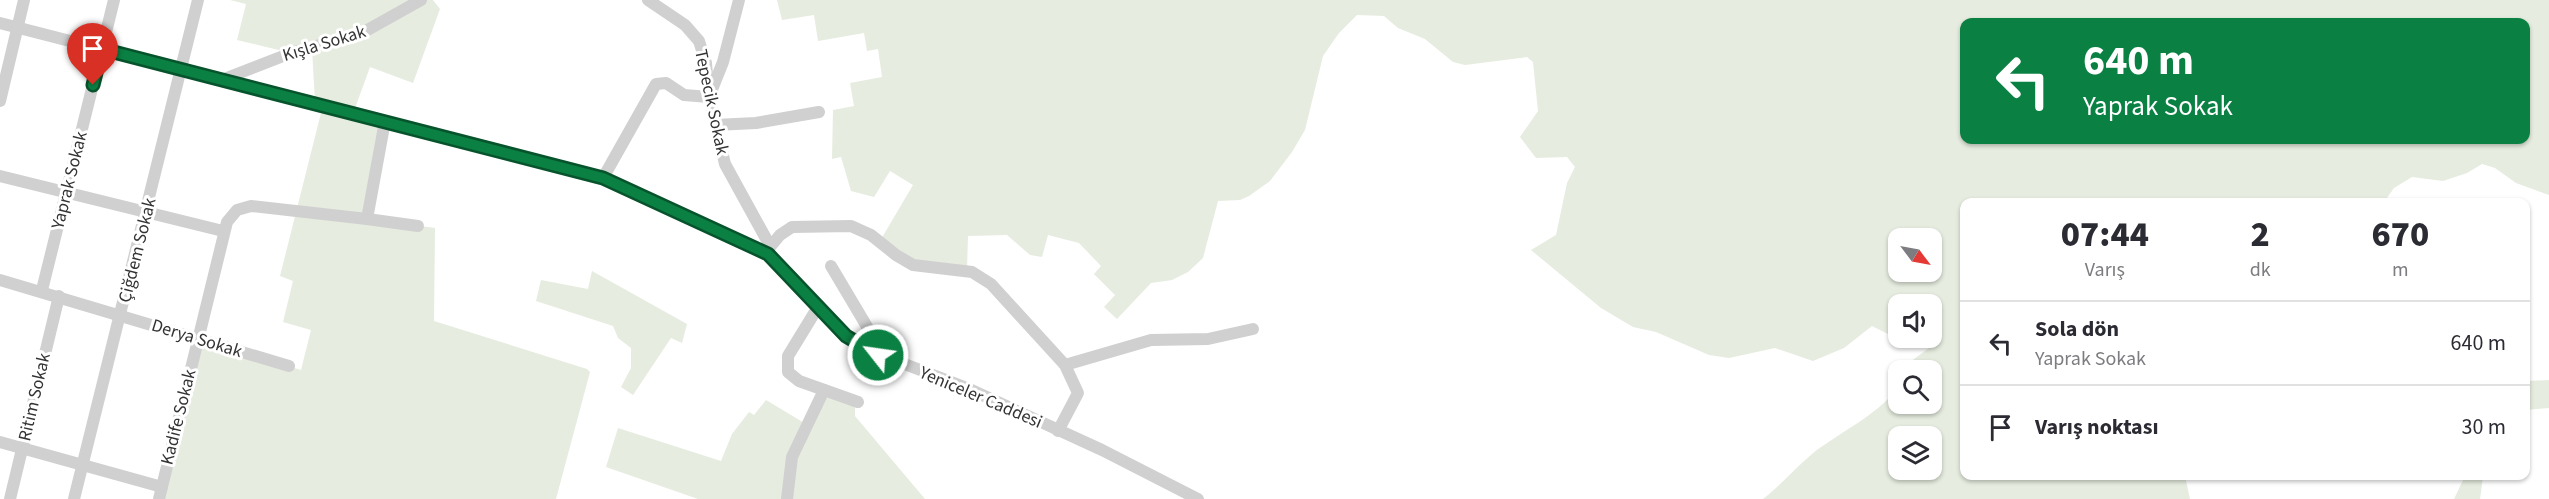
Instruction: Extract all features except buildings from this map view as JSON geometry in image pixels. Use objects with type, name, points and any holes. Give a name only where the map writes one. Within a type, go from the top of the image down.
[{"type":"street","points":[[0,101],[24,0]]},
{"type":"street","name":"Yaprak Sokak","points":[[42,291],[114,0]]},
{"type":"street","name":"Çiğdem Sokak","points":[[74,499],[198,0]]},
{"type":"street","name":"Kışla Sokak","points":[[224,79],[291,53],[362,33],[421,0]]},
{"type":"street","name":"Tepecik Sokak","points":[[648,0],[685,25],[699,41],[706,63],[709,97],[715,126],[729,173],[769,251]]},
{"type":"street","points":[[603,178],[656,84],[666,83],[684,95],[709,97],[729,42],[739,0]]},
{"type":"street","name":"Yeniceler Caddesi","points":[[0,22],[603,178],[769,251],[846,336],[878,355],[967,388],[1198,499]]},
{"type":"street","points":[[715,126],[756,123],[819,112]]},
{"type":"street","points":[[367,219],[386,121]]},
{"type":"street","points":[[0,176],[223,231],[237,210],[251,206],[418,226]]},
{"type":"street","points":[[769,251],[780,235],[792,227],[851,226],[871,235],[913,265],[972,272],[991,284],[1065,365],[1078,393],[1058,431]]},
{"type":"street","name":"Kadife Sokak","points":[[160,493],[223,231]]},
{"type":"street","points":[[831,266],[872,334],[878,355]]},
{"type":"street","name":"Derya Sokak","points":[[0,280],[289,366]]},
{"type":"street","name":"Ritim Sokak","points":[[10,499],[59,296]]},
{"type":"street","points":[[818,307],[788,356],[787,368],[799,381],[858,402]]},
{"type":"street","points":[[1065,365],[1151,339],[1208,339],[1253,329]]},
{"type":"street","points":[[787,499],[792,457],[824,390]]},
{"type":"street","points":[[0,442],[83,465],[160,493]]},
{"type":"shaded area","points":[[230,0],[433,0],[440,9],[413,83],[370,67],[354,111],[385,121],[368,219],[435,228],[434,321],[587,369],[590,372],[556,499],[159,499],[198,338],[301,370],[311,330],[283,322],[293,281],[280,276],[323,105],[315,102],[312,48],[291,53],[237,40],[246,4]]},
{"type":"shaded area","points":[[777,0],[2549,0],[2549,195],[2516,183],[2495,168],[2482,164],[2467,173],[2443,181],[2412,177],[2394,188],[2387,198],[1960,198],[1960,480],[2186,480],[2190,499],[1763,499],[1812,454],[1860,422],[1888,399],[1888,414],[1942,414],[1942,360],[1913,360],[1929,348],[1942,348],[1942,294],[1888,294],[1888,334],[1872,326],[1844,348],[1813,361],[1775,348],[1729,358],[1709,355],[1656,332],[1633,327],[1601,308],[1531,250],[1556,235],[1567,183],[1575,167],[1567,157],[1536,158],[1520,137],[1538,111],[1533,62],[1527,57],[1465,65],[1453,62],[1425,39],[1398,28],[1384,16],[1357,15],[1339,33],[1323,56],[1305,130],[1270,181],[1240,200],[1218,201],[1203,258],[1188,272],[1172,280],[1151,283],[1117,319],[1104,307],[1115,295],[1094,274],[1101,266],[1079,243],[1048,235],[1042,257],[1030,255],[1007,235],[968,236],[967,270],[928,268],[880,241],[913,185],[890,171],[874,197],[851,191],[841,157],[832,159],[833,110],[854,106],[850,83],[882,77],[878,49],[867,51],[864,33],[818,41],[814,15],[782,20]]},
{"type":"shaded area","points":[[592,271],[687,324],[682,343],[671,338],[633,395],[621,387],[631,368],[631,348],[618,338],[613,326],[536,301],[541,280],[588,289]]},
{"type":"shaded area","points":[[2549,380],[2549,408],[2530,410],[2530,381]]},
{"type":"shaded area","points":[[824,390],[855,401],[855,416],[925,499],[698,499],[606,467],[618,428],[721,461],[732,434],[749,412],[754,415],[766,400],[806,424]]},
{"type":"shaded area","points":[[2463,480],[2482,480],[2480,499],[2454,499]]},
{"type":"route","points":[[93,85],[102,49],[354,112],[471,145],[603,178],[768,254],[806,291],[836,327],[856,343],[878,355]]}]
